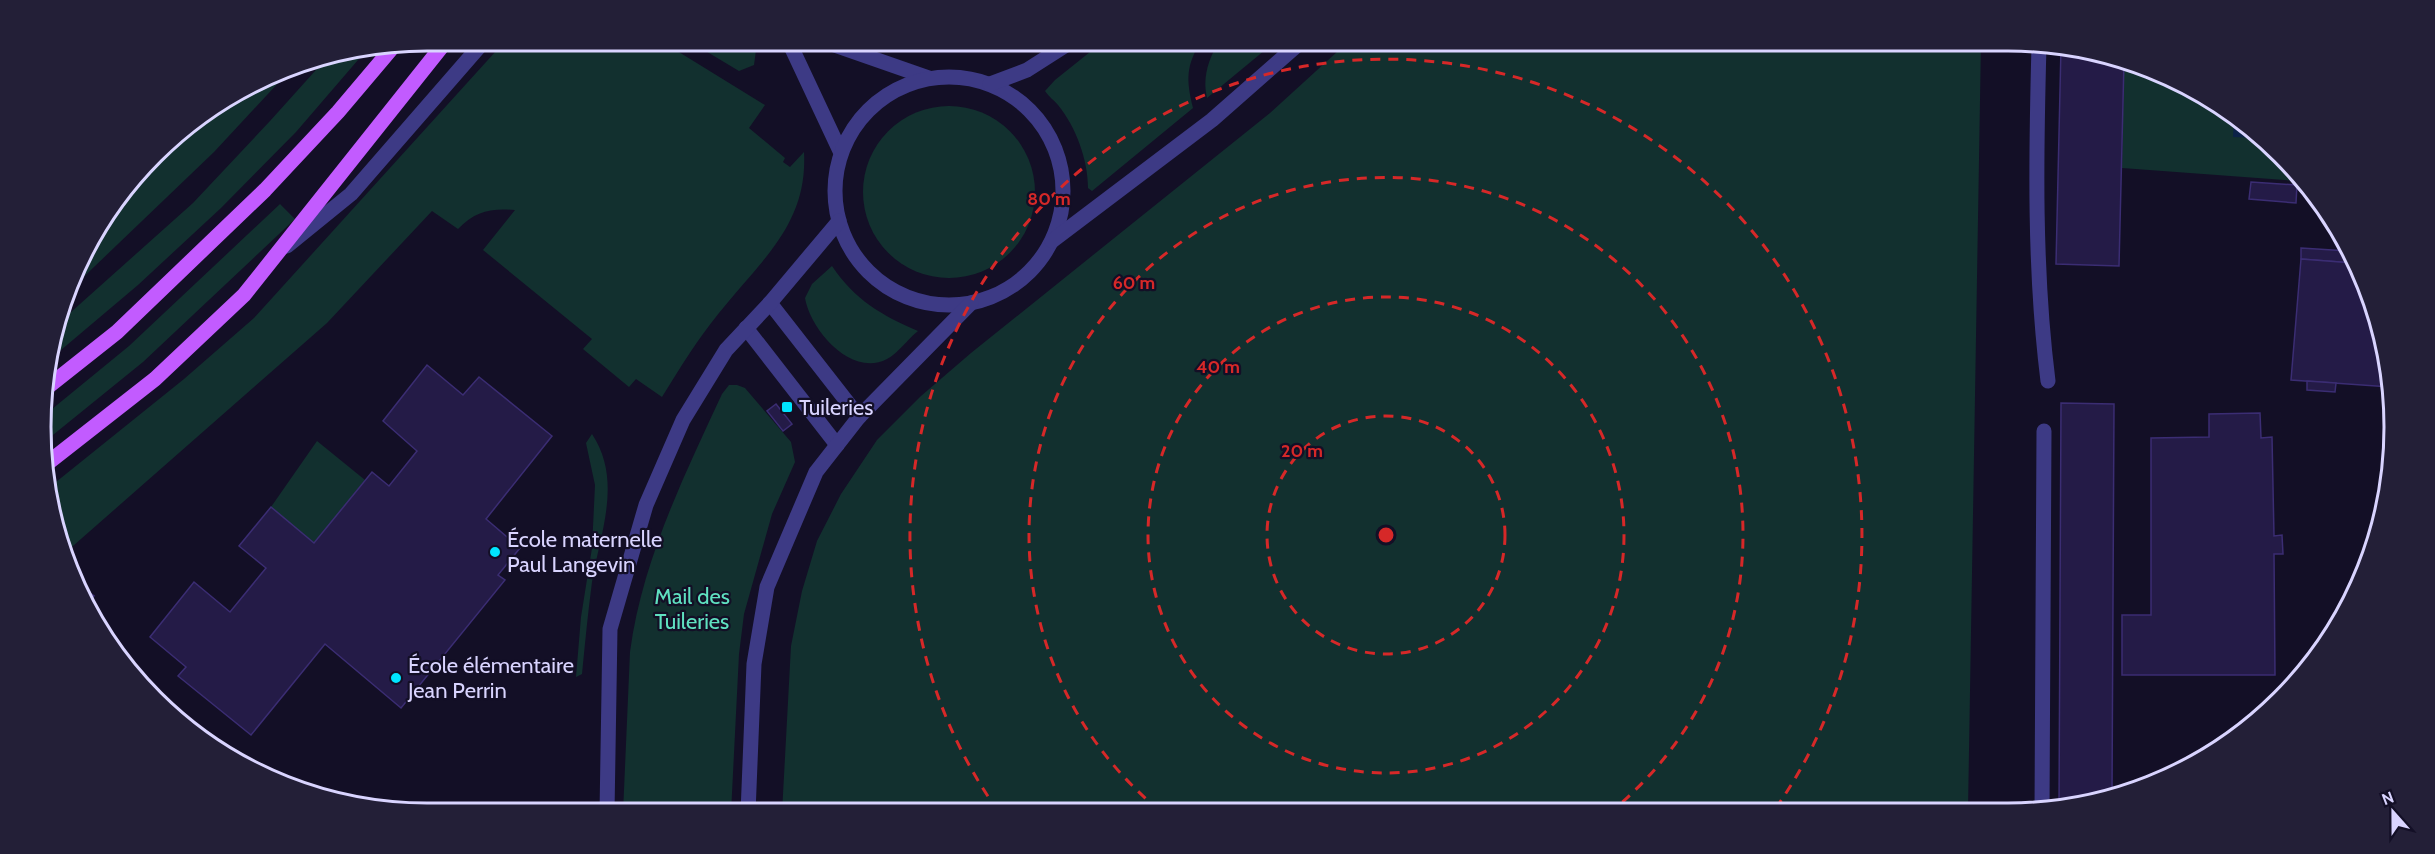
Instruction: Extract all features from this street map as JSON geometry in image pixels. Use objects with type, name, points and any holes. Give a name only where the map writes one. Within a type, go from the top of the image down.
[{"type":"main road","points":[[53,459],[155,378],[244,295],[438,51]]},
{"type":"main road","points":[[54,382],[117,332],[265,190],[338,112],[388,53]]},
{"type":"street","points":[[282,250],[351,194],[475,51]]},
{"type":"street","points":[[793,51],[841,153]]},
{"type":"street","points":[[852,51],[930,78]]},
{"type":"street","points":[[990,84],[1027,70],[1057,51]]},
{"type":"street","points":[[1052,241],[1212,120],[1290,51]]},
{"type":"street","points":[[2039,52],[2036,147],[2040,305],[2048,381]]},
{"type":"street","points":[[960,76],[990,84],[1023,102],[1048,131],[1062,166],[1064,205],[1052,241],[1033,270],[1005,291],[971,303],[943,305],[915,300],[888,288],[867,270],[849,247],[839,221],[835,187],[841,153],[855,126],[875,103],[901,87],[930,78],[960,76]]},
{"type":"street","points":[[607,803],[610,629],[646,505],[678,430],[726,350],[770,303],[839,221]]},
{"type":"street","points":[[770,303],[859,417]]},
{"type":"street","points":[[748,803],[754,664],[767,587],[816,472],[859,417],[971,303]]},
{"type":"street","points":[[746,328],[837,445]]},
{"type":"street","points":[[2042,801],[2044,431]]},
{"type":"green space","points":[[496,51],[677,51],[765,105],[749,128],[785,158],[783,162],[790,167],[804,152],[803,178],[798,201],[790,221],[765,258],[703,333],[662,397],[636,379],[629,387],[583,349],[592,339],[483,250],[515,210],[484,212],[471,218],[458,229],[432,211],[327,323],[71,548],[55,483],[184,379],[254,318]]},
{"type":"green space","points":[[706,51],[756,51],[754,65],[739,71]]},
{"type":"green space","points":[[1091,51],[1196,51],[1192,58],[1188,81],[1193,108],[1092,191],[1088,188],[1083,155],[1070,123],[1045,91]]},
{"type":"green space","points":[[1214,51],[1264,51],[1207,98],[1205,82]]},
{"type":"green space","points":[[1338,51],[1981,51],[1968,803],[783,803],[791,646],[802,591],[817,541],[841,494],[877,440],[921,396],[971,353],[1270,113]]},
{"type":"green space","points":[[361,57],[296,132],[221,208],[138,285],[58,352],[69,314],[193,203],[318,67]]},
{"type":"green space","points":[[2124,69],[2174,90],[2217,114],[2256,144],[2292,181],[2122,168]]},
{"type":"green space","points":[[279,82],[214,152],[82,278],[114,218],[161,161],[218,114]]},
{"type":"green space","points":[[949,106],[966,107],[982,112],[997,120],[1010,131],[1021,144],[1029,159],[1034,175],[1034,209],[1029,225],[1021,240],[1010,253],[997,264],[982,272],[966,277],[949,278],[932,277],[916,272],[901,264],[888,253],[877,240],[869,225],[864,209],[863,192],[864,175],[869,159],[877,144],[888,131],[901,120],[916,112],[932,107]]},
{"type":"green space","points":[[280,204],[295,219],[143,362],[51,436],[52,409],[129,346]]},
{"type":"green space","points":[[832,266],[850,288],[870,305],[892,319],[918,331],[891,357],[873,363],[860,362],[834,347],[815,323],[805,298],[812,284]]},
{"type":"green space","name":"Mail des Tuileries","points":[[729,385],[745,388],[791,442],[795,462],[772,514],[744,614],[739,654],[732,803],[623,803],[630,652],[636,618],[654,552],[666,520],[722,394]]},
{"type":"green space","points":[[592,434],[601,452],[606,470],[607,507],[592,582],[582,674],[576,677],[581,617],[592,548],[595,485],[586,443]]},
{"type":"green space","points":[[317,441],[365,480],[314,543],[271,507]]},
{"type":"water","points":[[2234,126],[2248,138],[2233,137]]},
{"type":"building","points":[[2061,55],[2124,69],[2119,266],[2056,264]]},
{"type":"building","points":[[2251,182],[2297,186],[2296,203],[2249,199]]},
{"type":"building","points":[[2301,248],[2340,250],[2346,262],[2301,259]]},
{"type":"building","points":[[2301,259],[2346,262],[2364,306],[2371,330],[2382,386],[2291,380]]},
{"type":"building","points":[[427,365],[463,395],[479,377],[552,436],[486,519],[520,548],[498,575],[505,580],[401,708],[325,644],[251,735],[178,676],[186,667],[150,637],[194,582],[230,612],[266,568],[239,546],[271,507],[314,543],[372,472],[389,486],[417,451],[383,421]]},
{"type":"building","points":[[2307,381],[2336,383],[2335,392],[2307,390]]},
{"type":"building","points":[[2061,403],[2114,404],[2112,788],[2059,800]]},
{"type":"building","points":[[776,404],[792,424],[783,431],[767,411]]},
{"type":"building","points":[[2260,413],[2261,438],[2272,437],[2274,536],[2282,535],[2283,554],[2274,554],[2275,675],[2122,675],[2122,615],[2151,615],[2151,438],[2209,437],[2209,414]]},
{"type":"place","name":"Tuileries","points":[[787,407]]},
{"type":"place","name":"École maternelle Paul Langevin","points":[[495,552]]},
{"type":"place","name":"École élémentaire Jean Perrin","points":[[396,678]]}]
